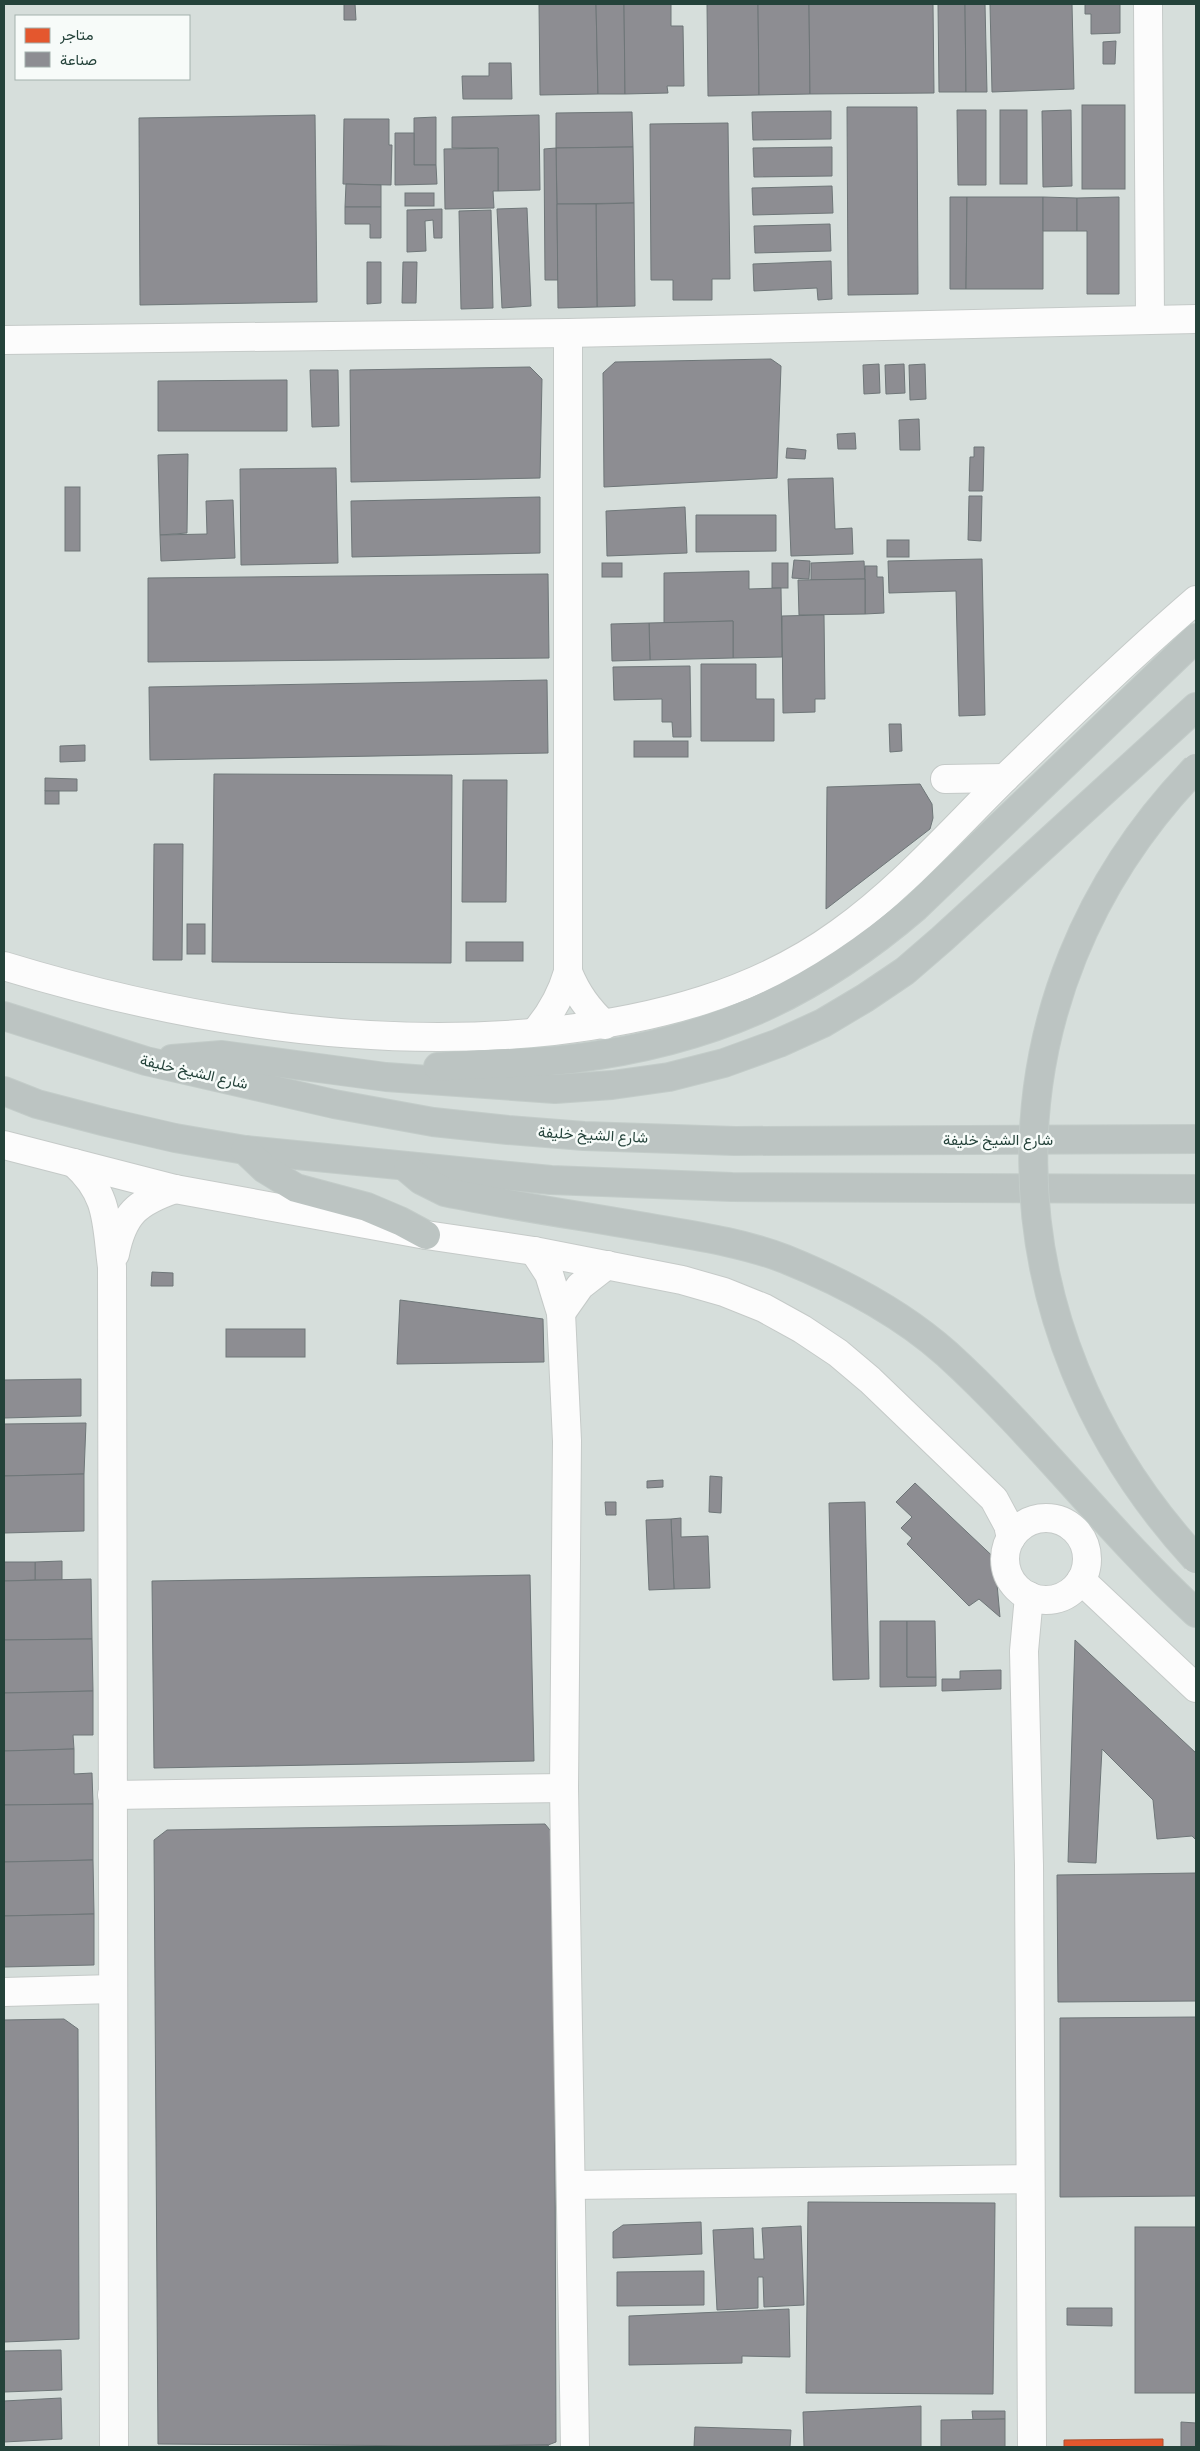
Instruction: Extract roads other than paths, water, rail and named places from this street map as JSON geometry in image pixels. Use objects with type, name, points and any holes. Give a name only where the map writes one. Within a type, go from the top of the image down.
[{"type":"highway","points":[[386,1078],[436,1068],[570,1059],[626,1050],[734,1022],[804,988],[854,957],[916,907],[1196,638]]},
{"type":"highway","points":[[146,1061],[222,1055],[386,1078],[555,1089],[612,1085],[669,1077],[724,1063],[779,1044],[823,1023],[905,971],[1196,707]]},
{"type":"highway","points":[[1196,768],[1145,827],[1120,863],[1079,940],[1063,981],[1041,1066],[1033,1153],[1034,1196],[1040,1248],[1057,1325],[1072,1366],[1090,1406],[1115,1452],[1161,1518],[1196,1559]]},
{"type":"highway","name":"شارع الشيخ خليفة","points":[[4,1016],[146,1061],[393,1116],[499,1129],[584,1136],[735,1140],[1196,1138]]},
{"type":"highway","points":[[4,1091],[38,1104],[106,1122],[175,1138],[245,1150],[551,1180],[637,1185],[1196,1189]]},
{"type":"highway","points":[[245,1150],[265,1169],[296,1188],[367,1207],[400,1221],[426,1235]]},
{"type":"highway","points":[[405,1166],[422,1180],[446,1192],[713,1239],[784,1259],[868,1299],[896,1315],[946,1354],[996,1402],[1131,1548],[1196,1613]]},
{"type":"street","points":[[1148,4],[1150,320]]},
{"type":"street","points":[[4,340],[568,333],[1196,319]]},
{"type":"street","points":[[535,1032],[550,1015],[561,995],[568,972],[568,333]]},
{"type":"street","points":[[4,966],[55,982],[138,1002],[282,1026],[356,1035],[420,1038],[489,1037],[605,1025],[651,1016],[735,990],[805,955],[838,934],[906,878],[1005,778],[1196,600]]},
{"type":"street","points":[[966,819],[958,798],[945,778],[1005,778]]},
{"type":"street","points":[[568,972],[577,992],[589,1010],[605,1025]]},
{"type":"street","points":[[4,1145],[175,1189],[426,1235],[534,1251],[682,1280],[724,1292],[764,1308],[802,1329],[838,1353],[870,1380],[994,1498],[1008,1525],[1011,1538]]},
{"type":"street","points":[[74,1163],[92,1182],[104,1205],[112,1268],[114,2447]]},
{"type":"street","points":[[112,1268],[118,1237],[129,1216],[147,1200],[175,1189]]},
{"type":"street","points":[[534,1251],[549,1274],[561,1313],[568,1441],[564,1788],[575,2447]]},
{"type":"street","points":[[561,1313],[580,1286],[606,1265]]},
{"type":"street","points":[[1050,1518],[1068,1524],[1081,1536],[1085,1544],[1087,1562],[1081,1580],[1067,1594],[1058,1598],[1038,1599],[1029,1596],[1015,1586],[1007,1571],[1005,1554],[1011,1538],[1024,1524],[1032,1520],[1050,1518]]},
{"type":"street","points":[[1081,1580],[1196,1688]]},
{"type":"street","points":[[1029,1596],[1024,1651],[1029,1875],[1032,2447]]},
{"type":"street","points":[[112,1795],[564,1788]]},
{"type":"street","points":[[4,1992],[113,1989]]},
{"type":"street","points":[[570,2185],[1030,2179]]}]
